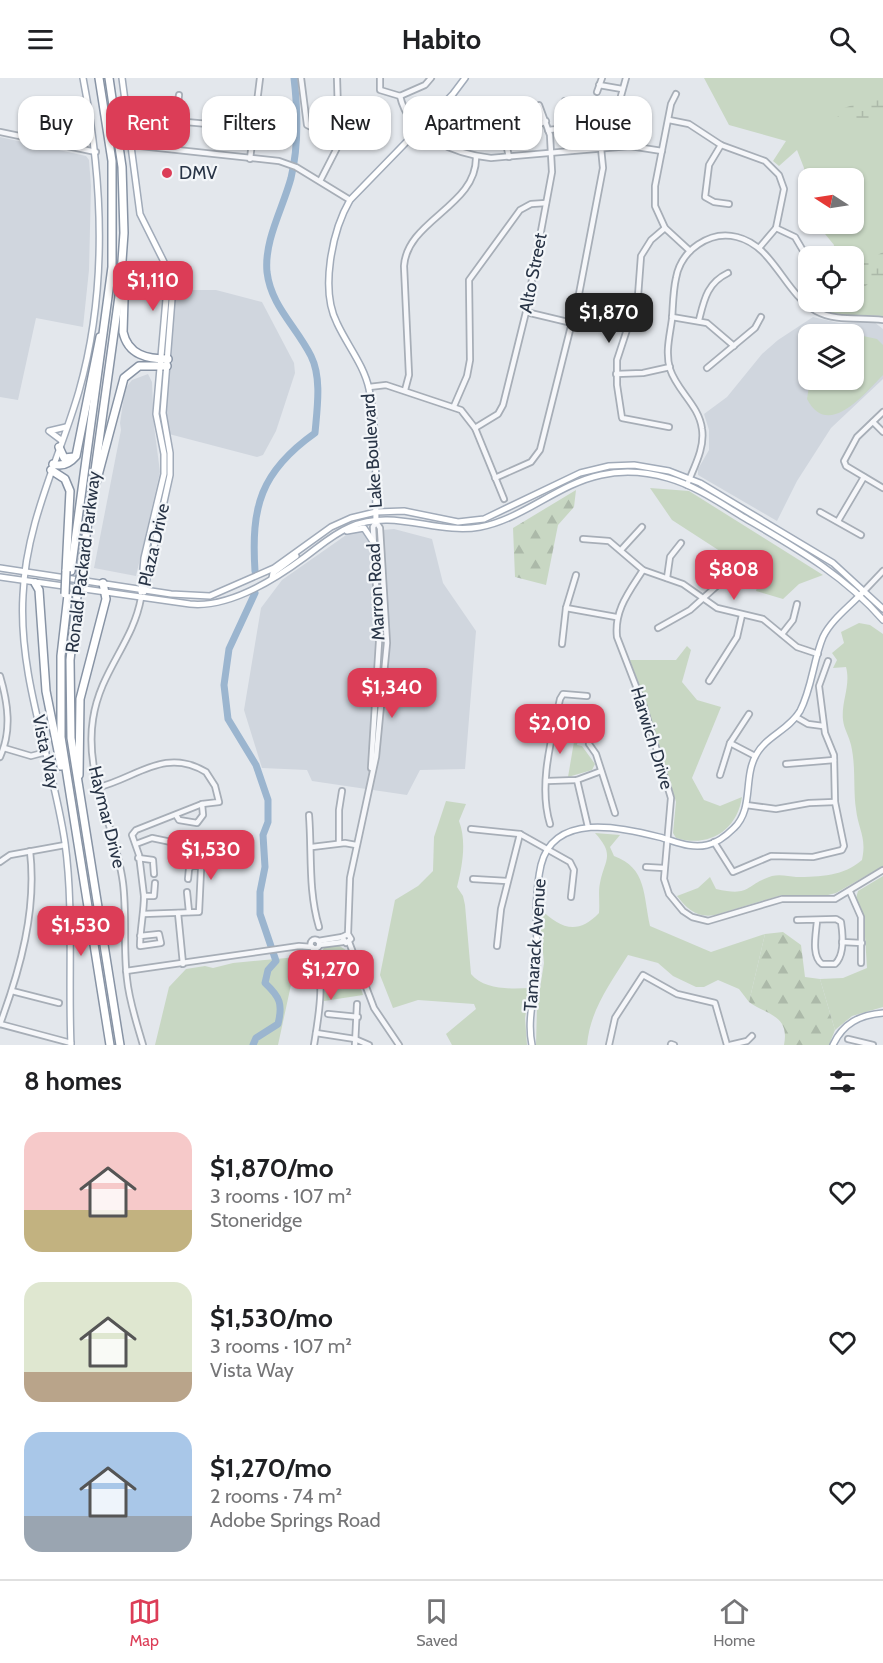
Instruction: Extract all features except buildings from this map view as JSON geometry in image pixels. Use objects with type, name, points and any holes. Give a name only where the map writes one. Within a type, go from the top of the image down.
[{"type":"highway","name":"Ronald Packard Parkway","points":[[99,78],[109,137],[114,210],[112,267],[68,571],[59,697],[61,736],[110,1045]]},
{"type":"highway","name":"Ronald Packard Parkway","points":[[109,78],[120,143],[124,233],[118,301],[77,596],[70,660],[69,709],[78,786],[120,1045]]},
{"type":"highway","points":[[124,233],[125,338],[134,352],[164,362]]},
{"type":"highway","points":[[52,467],[69,463],[76,456],[88,385],[105,324]]},
{"type":"highway","points":[[92,494],[124,378],[139,366],[164,362]]},
{"type":"highway","points":[[60,444],[64,458],[76,456]]},
{"type":"highway","points":[[52,467],[65,479],[70,491],[68,571]]},
{"type":"highway","points":[[35,583],[39,590],[46,691],[71,804]]},
{"type":"highway","points":[[78,786],[80,699],[107,593],[103,583]]},
{"type":"main road","name":"Vista Way","points":[[71,1044],[65,845],[24,645],[24,581],[31,534],[84,366],[97,286],[100,214],[96,152],[83,78]]},
{"type":"main road","name":"Plaza Drive","points":[[122,78],[124,96]]},
{"type":"main road","name":"Lake Boulevard","points":[[451,96],[465,78]]},
{"type":"main road","name":"Lake Boulevard","points":[[376,522],[369,387],[336,322],[329,297],[331,262],[342,218],[350,200],[403,146]]},
{"type":"main road","name":"Plaza Drive","points":[[132,150],[140,214],[164,262],[172,299],[156,414],[168,464],[142,590]]},
{"type":"main road","points":[[60,444],[49,430],[66,427]]},
{"type":"main road","name":"Plaza Drive","points":[[141,598],[150,529],[168,464]]},
{"type":"main road","points":[[450,527],[453,524],[462,525],[464,522],[497,514],[560,482],[597,468],[650,466],[690,478],[825,557],[883,609]]},
{"type":"main road","points":[[0,577],[202,605],[230,598],[272,578],[334,535],[353,526],[405,519],[450,527],[486,526],[563,488],[599,475],[633,472],[649,474],[687,485],[822,564],[863,592],[883,620]]},
{"type":"main road","points":[[0,568],[142,590],[198,597],[210,596],[261,575],[295,554],[331,527],[351,518],[376,512],[404,511],[464,522]]},
{"type":"main road","points":[[334,535],[364,528],[374,543]]},
{"type":"main road","points":[[150,529],[155,535]]},
{"type":"main road","points":[[272,578],[273,573],[295,558],[295,554]]},
{"type":"main road","points":[[548,850],[566,833],[588,827],[643,833],[668,842],[694,846],[714,842],[735,827],[746,805],[755,756],[766,741],[796,717],[803,703],[827,630],[863,592]]},
{"type":"main road","points":[[202,605],[210,596]]},
{"type":"main road","points":[[189,604],[198,597]]},
{"type":"main road","name":"Tamarack Avenue","points":[[532,1045],[530,1011],[537,975],[534,911],[541,864],[548,850]]},
{"type":"main road","points":[[833,1045],[841,1031],[851,1021],[868,1014],[883,1013]]},
{"type":"street","points":[[258,96],[260,78]]},
{"type":"street","points":[[301,78],[307,125],[309,126]]},
{"type":"street","points":[[337,78],[338,96]]},
{"type":"street","points":[[380,78],[380,90],[400,96],[425,85],[431,78]]},
{"type":"street","points":[[597,92],[602,78]]},
{"type":"street","points":[[621,96],[626,78]]},
{"type":"street","points":[[599,85],[622,89]]},
{"type":"street","points":[[676,94],[662,151],[654,198],[665,228],[690,251]]},
{"type":"street","points":[[400,96],[403,104]]},
{"type":"street","name":"Alto Street","points":[[475,428],[498,414],[503,405],[526,312],[552,172],[548,130],[542,112]]},
{"type":"street","points":[[669,120],[700,129],[722,146],[765,161],[779,175],[784,189],[776,228],[759,248]]},
{"type":"street","points":[[542,123],[546,121]]},
{"type":"street","points":[[548,130],[554,129]]},
{"type":"street","points":[[0,132],[96,152]]},
{"type":"street","points":[[722,146],[709,165],[705,197],[714,202],[729,204]]},
{"type":"street","points":[[652,149],[662,151]]},
{"type":"street","points":[[180,150],[279,161],[293,166],[350,200]]},
{"type":"street","points":[[250,159],[251,150]]},
{"type":"street","points":[[320,181],[337,150]]},
{"type":"street","points":[[453,150],[476,157],[509,157],[581,150]]},
{"type":"street","points":[[507,150],[509,157]]},
{"type":"street","points":[[495,478],[531,462],[540,450],[572,323],[603,168],[601,150]]},
{"type":"street","points":[[405,390],[409,375],[404,266],[407,251],[466,188],[475,172],[476,157]]},
{"type":"street","points":[[454,406],[467,376],[470,360],[469,280],[520,210],[531,204],[546,203]]},
{"type":"street","points":[[665,228],[651,240],[641,256],[638,297],[621,345],[616,374],[622,418],[669,427]]},
{"type":"street","points":[[776,228],[795,237],[800,246]]},
{"type":"street","points":[[687,485],[702,447],[702,428],[699,416],[670,367],[668,350],[676,277],[690,251],[709,238],[737,237],[759,248],[799,298],[817,311],[836,318],[883,320]]},
{"type":"street","points":[[699,320],[706,294],[713,283],[728,273]]},
{"type":"street","points":[[526,312],[572,323]]},
{"type":"street","points":[[672,317],[699,320],[713,326],[734,346]]},
{"type":"street","points":[[707,368],[754,328],[762,317]]},
{"type":"street","points":[[616,374],[643,373],[670,367]]},
{"type":"street","points":[[369,387],[386,385],[405,390],[454,406],[468,416],[504,499]]},
{"type":"street","points":[[883,412],[857,437],[844,458],[846,466],[883,488]]},
{"type":"street","points":[[873,422],[883,432]]},
{"type":"street","points":[[838,521],[864,477]]},
{"type":"street","points":[[820,512],[861,535]]},
{"type":"street","name":"Marron Road","points":[[371,770],[379,642],[374,543],[376,522]]},
{"type":"street","name":"Marron Road","points":[[345,940],[351,937],[348,934],[349,885],[380,730],[387,643],[385,578],[380,528],[376,522]]},
{"type":"street","points":[[621,550],[642,527]]},
{"type":"street","points":[[583,539],[609,541],[643,570],[689,587],[717,608],[763,619],[797,647],[818,654]]},
{"type":"street","points":[[667,578],[670,557],[681,543]]},
{"type":"street","points":[[566,608],[616,617],[643,570]]},
{"type":"street","points":[[863,592],[883,571]]},
{"type":"street","points":[[658,628],[690,610],[730,574]]},
{"type":"street","points":[[562,644],[566,608],[576,575]]},
{"type":"street","name":"Haymar Drive","points":[[141,598],[130,633],[104,679],[93,716],[91,743],[99,787],[123,884],[126,970],[143,1045]]},
{"type":"street","points":[[782,634],[793,620],[797,604]]},
{"type":"street","points":[[709,681],[737,637],[742,615]]},
{"type":"street","name":"Harwich Drive","points":[[616,617],[617,637],[644,707],[670,798],[664,879],[669,894],[683,911],[700,920],[716,920],[782,899],[825,900],[850,892],[883,870]]},
{"type":"street","points":[[714,842],[733,872],[771,856],[813,858],[838,852],[843,846],[835,802],[834,760],[823,726],[819,686],[828,661]]},
{"type":"street","points":[[0,676],[8,720],[8,734],[0,757]]},
{"type":"street","points":[[550,824],[546,807],[547,781],[551,741],[560,699],[564,694],[587,696]]},
{"type":"street","points":[[720,776],[730,743],[749,714]]},
{"type":"street","points":[[796,717],[808,724],[823,726]]},
{"type":"street","points":[[730,743],[755,756]]},
{"type":"street","points":[[589,744],[615,813]]},
{"type":"street","points":[[4,748],[31,756],[46,752]]},
{"type":"street","points":[[786,764],[834,760]]},
{"type":"street","points":[[99,787],[115,783],[141,769],[172,762],[206,772],[215,786],[219,802],[202,804],[136,830],[132,835],[136,844],[144,896],[140,936],[140,946],[161,944],[159,934],[140,936]]},
{"type":"street","points":[[547,781],[577,780],[601,771]]},
{"type":"street","points":[[577,780],[588,827]]},
{"type":"street","points":[[341,844],[339,810],[342,792]]},
{"type":"street","points":[[746,805],[776,809],[809,803],[835,802]]},
{"type":"street","points":[[176,815],[179,820],[197,823],[203,815],[202,804]]},
{"type":"street","points":[[309,815],[312,847],[311,892],[319,927]]},
{"type":"street","points":[[471,829],[520,834],[573,866],[571,897]]},
{"type":"street","points":[[497,946],[507,881],[520,834]]},
{"type":"street","points":[[136,844],[152,838],[214,851]]},
{"type":"street","points":[[312,847],[341,844],[356,847]]},
{"type":"street","points":[[0,862],[10,855],[65,845]]},
{"type":"street","points":[[143,914],[199,912],[202,849]]},
{"type":"street","points":[[30,851],[33,877],[31,907],[12,991],[0,1024],[71,1044]]},
{"type":"street","points":[[138,858],[153,860],[154,874]]},
{"type":"street","points":[[188,879],[189,869],[192,866],[201,866]]},
{"type":"street","points":[[646,867],[664,867]]},
{"type":"street","points":[[473,879],[507,881]]},
{"type":"street","points":[[144,896],[154,896],[155,883]]},
{"type":"street","points":[[187,892],[189,912]]},
{"type":"street","points":[[850,892],[861,917],[861,963]]},
{"type":"street","points":[[178,913],[183,964]]},
{"type":"street","points":[[797,920],[839,920],[842,942],[838,963],[819,963],[815,940],[817,921]]},
{"type":"street","points":[[126,970],[345,940],[374,1008],[399,1045]]},
{"type":"street","points":[[842,942],[862,943]]},
{"type":"street","points":[[314,1045],[319,1014],[315,945]]},
{"type":"street","points":[[609,1045],[615,1018],[644,975],[676,994],[715,1003],[729,1045],[747,1041],[752,1036]]},
{"type":"street","points":[[12,991],[59,1003]]},
{"type":"street","points":[[355,1042],[357,1004]]},
{"type":"street","points":[[328,1014],[358,1017]]},
{"type":"street","points":[[316,1033],[369,1045]]},
{"type":"street","points":[[848,1039],[873,1045]]},
{"type":"shaded area","points":[[0,137],[18,141],[18,150],[59,150],[86,156],[89,160],[91,186],[89,270],[83,327],[36,318],[18,400],[0,397]]},
{"type":"shaded area","points":[[174,290],[216,290],[262,302],[294,363],[295,373],[276,431],[263,455],[257,457],[169,434],[166,416]]},
{"type":"shaded area","points":[[813,317],[839,323],[874,322],[883,329],[883,379],[831,428],[797,481],[777,521],[698,475],[698,469],[709,450],[709,430],[704,414],[727,397],[762,354],[798,327],[798,390],[864,390],[864,324],[802,324]]},
{"type":"shaded area","points":[[148,374],[152,382],[154,426],[160,472],[136,576],[94,568],[121,430],[125,389],[132,380]]},
{"type":"shaded area","points":[[394,529],[432,539],[443,583],[476,631],[465,769],[420,770],[407,795],[312,781],[307,770],[262,768],[244,710],[261,608],[282,580],[349,533]]},
{"type":"green space","points":[[704,78],[883,78],[883,316],[830,312],[864,312],[864,246],[834,246],[825,234],[864,234],[864,168],[804,168],[797,150],[779,166],[773,161],[786,141],[729,125]]},
{"type":"green space","points":[[883,95],[883,118],[878,120],[838,117],[836,113],[841,109]]},
{"type":"green space","points":[[883,252],[883,282],[870,282],[864,288],[864,262]]},
{"type":"green space","points":[[864,336],[877,339],[883,345],[883,375],[846,409],[836,414],[825,415],[816,410],[807,399],[808,390],[864,390]]},
{"type":"green space","points":[[650,488],[689,491],[823,575],[799,584],[783,599],[756,591],[761,574],[743,566],[672,520]]},
{"type":"green space","points":[[576,490],[574,507],[558,525],[546,585],[515,577],[513,528]]},
{"type":"green space","points":[[859,623],[870,625],[883,634],[883,866],[836,893],[824,896],[782,895],[715,915],[709,916],[693,912],[677,896],[698,888],[710,877],[716,889],[736,892],[775,875],[823,876],[840,872],[862,860],[863,839],[856,809],[853,753],[843,720],[847,687],[846,667],[833,668],[837,660],[832,653],[844,643],[841,632]]},
{"type":"green space","points":[[687,646],[691,650],[682,682],[697,700],[721,707],[692,778],[704,800],[720,806],[742,797],[739,809],[727,828],[719,834],[699,841],[676,838],[673,833],[676,802],[647,706],[630,660],[676,660]]},
{"type":"green space","points":[[577,724],[584,738],[578,739],[577,745],[582,746],[595,764],[592,770],[568,777]]},
{"type":"green space","points":[[446,801],[466,804],[459,821],[463,846],[457,887],[463,896],[465,905],[471,974],[490,986],[530,988],[525,1018],[527,1045],[452,1045],[446,1034],[476,1009],[474,1004],[418,1000],[393,1008],[380,975],[395,900],[418,886],[433,871],[434,837]]},
{"type":"green space","points":[[595,833],[620,835],[610,847],[614,856],[625,861],[638,875],[642,884],[650,926],[711,952],[765,934],[749,1002],[739,989],[718,980],[704,987],[696,987],[673,976],[658,963],[628,955],[597,1009],[592,1020],[587,1045],[536,1045],[537,1007],[544,963],[539,908],[554,920],[569,927],[583,925],[599,913],[599,886],[607,853]]},
{"type":"green space","points":[[883,876],[883,1007],[852,1016],[835,1030],[820,979],[843,978],[867,968],[864,921],[856,898],[858,891]]},
{"type":"green space","points":[[783,932],[801,945],[805,977],[820,979],[835,1030],[829,1045],[784,1045],[784,1027],[776,1017],[749,1002],[765,934]]},
{"type":"green space","points":[[338,945],[349,952],[363,995],[324,1001],[321,952],[325,947]]},
{"type":"green space","points":[[297,957],[278,1045],[155,1045],[169,987],[186,969],[205,966],[213,968],[233,963]]},
{"type":"waterway","points":[[255,571],[255,528],[263,493],[282,462],[315,433],[317,414],[317,374],[311,356],[273,295],[267,272],[268,248],[291,178],[297,141],[294,78]]},
{"type":"waterway","points":[[253,1045],[256,1038],[278,1024],[280,1011],[277,997],[265,983],[268,970],[276,961],[260,914],[260,892],[265,867],[263,835],[268,822],[268,800],[256,765],[228,719],[224,685],[229,649],[255,593]]},
{"type":"place","name":"DMV","points":[[167,173]]}]
